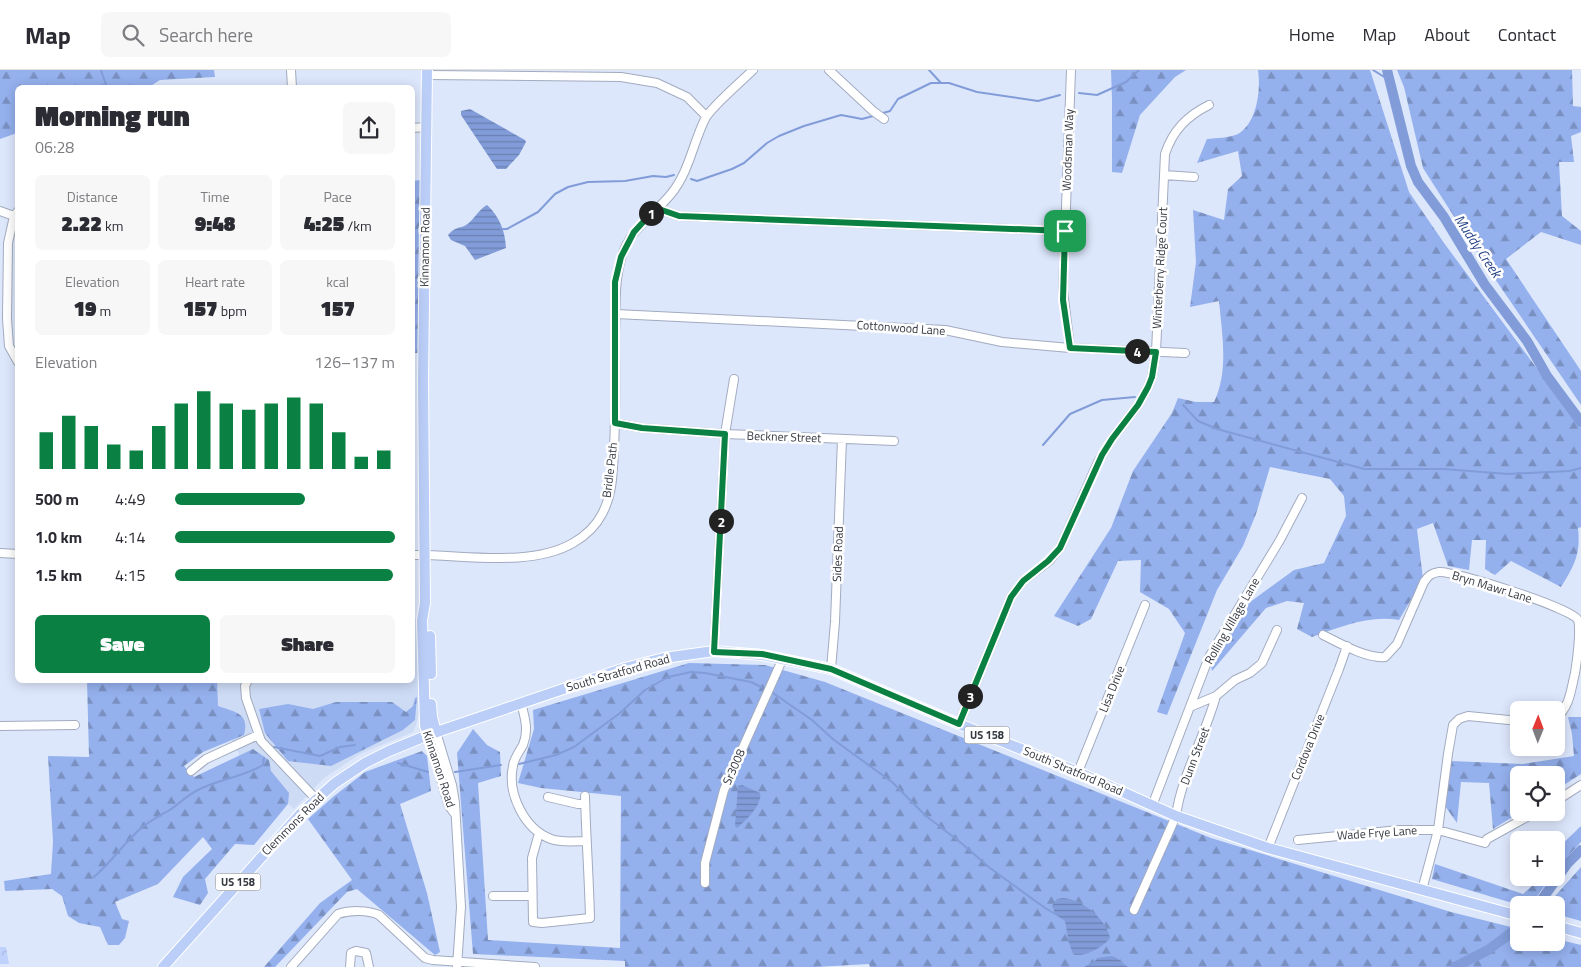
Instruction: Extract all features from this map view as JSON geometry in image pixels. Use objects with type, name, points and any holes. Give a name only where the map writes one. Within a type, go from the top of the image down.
[{"type":"main road","name":"Kinnamon Road","points":[[427,72],[422,380],[425,603],[422,620],[425,725],[432,733]]},
{"type":"main road","name":"South Stratford Road","points":[[432,733],[633,666],[664,658],[714,652],[762,654],[831,669],[1078,772],[1176,816],[1268,848],[1510,913]]},
{"type":"main road","name":"Clemmons Road","points":[[162,967],[277,838],[316,799],[365,763],[432,733]]},
{"type":"main road","points":[[1565,929],[1581,933]]},
{"type":"street","points":[[291,70],[292,85]]},
{"type":"street","name":"Bridle Path","points":[[415,555],[529,557],[554,552],[573,543],[584,536],[598,521],[608,498],[612,473],[615,423],[615,282],[621,257],[634,232],[671,195],[683,177],[706,116],[753,70]]},
{"type":"street","points":[[829,70],[884,119]]},
{"type":"street","name":"Woodsman Way","points":[[1070,348],[1063,300],[1071,70]]},
{"type":"street","points":[[427,72],[620,77],[657,82],[687,97],[706,116]]},
{"type":"street","name":"Winterberry Ridge Court","points":[[959,724],[1011,597],[1023,581],[1048,561],[1060,548],[1102,455],[1138,405],[1148,387],[1152,377],[1156,352],[1165,154],[1172,136],[1185,120],[1209,105]]},
{"type":"street","points":[[415,128],[426,127]]},
{"type":"street","points":[[1164,175],[1194,176]]},
{"type":"street","points":[[656,208],[679,216],[1065,231]]},
{"type":"street","points":[[0,211],[15,214]]},
{"type":"street","points":[[15,218],[8,243],[7,319],[9,346],[15,357]]},
{"type":"street","name":"Cottonwood Lane","points":[[616,314],[945,330],[1002,342],[1070,348],[1185,353]]},
{"type":"street","points":[[714,652],[725,434],[734,379]]},
{"type":"street","name":"Beckner Street","points":[[615,423],[642,428],[725,434],[894,441]]},
{"type":"street","name":"Sides Road","points":[[831,669],[835,622],[842,439]]},
{"type":"street","name":"Rolling Village Lane","points":[[1152,806],[1209,657],[1280,540],[1302,498]]},
{"type":"street","points":[[0,553],[15,554]]},
{"type":"street","name":"Bryn Mawr Lane","points":[[1323,635],[1347,646],[1381,657],[1389,654],[1403,632],[1424,582],[1432,573],[1442,572],[1460,575],[1569,612],[1577,618],[1580,625],[1579,646],[1570,696],[1565,708]]},
{"type":"street","name":"Lisa Drive","points":[[1078,772],[1145,605]]},
{"type":"street","points":[[1190,707],[1216,696],[1235,680],[1250,673],[1262,662],[1277,630]]},
{"type":"street","name":"Cordova Drive","points":[[1268,848],[1347,646]]},
{"type":"street","name":"Sr3008","points":[[705,883],[705,863],[724,790],[783,658]]},
{"type":"street","points":[[246,683],[246,698],[258,735],[272,755],[316,799]]},
{"type":"street","name":"Dunn Street","points":[[1134,910],[1176,816],[1178,801],[1210,718],[1216,696]]},
{"type":"street","points":[[521,703],[527,722],[522,745],[513,766],[512,782],[513,792],[521,812],[539,833],[558,840],[586,842]]},
{"type":"street","points":[[1422,890],[1438,830],[1448,754],[1455,722],[1463,716],[1510,720]]},
{"type":"street","points":[[0,726],[75,725]]},
{"type":"street","name":"Kinnamon Road","points":[[432,733],[448,786],[449,806],[455,814],[458,829],[461,907],[457,964]]},
{"type":"street","points":[[191,771],[206,759],[258,735]]},
{"type":"street","points":[[1565,795],[1581,785]]},
{"type":"street","points":[[539,833],[532,858],[533,922],[590,918],[585,800],[578,804],[548,797]]},
{"type":"street","name":"Wade Frye Lane","points":[[1298,840],[1399,830],[1438,830],[1485,843],[1487,839],[1520,821]]},
{"type":"street","points":[[493,896],[532,896]]},
{"type":"street","points":[[291,967],[338,914],[345,912],[373,912],[379,915],[425,958],[457,964],[535,967]]},
{"type":"street","points":[[350,967],[351,953],[356,951],[366,953],[368,967]]},
{"type":"shaded area","points":[[470,109],[525,140],[526,142],[519,155],[506,169],[497,169],[461,115],[461,111]]},
{"type":"shaded area","points":[[487,205],[501,225],[506,248],[475,260],[465,246],[451,240],[448,235],[455,229],[469,223]]},
{"type":"shaded area","points":[[415,618],[419,618],[419,712],[413,732],[360,754],[324,778],[294,809],[245,765],[217,713],[206,683],[415,683]]},
{"type":"shaded area","points":[[742,785],[760,793],[760,797],[753,812],[737,828],[735,826],[738,786]]},
{"type":"shaded area","points":[[1063,898],[1085,906],[1104,924],[1110,938],[1098,948],[1088,953],[1073,954],[1065,921],[1056,915],[1052,906],[1057,899]]},
{"type":"shaded area","points":[[1111,956],[1128,967],[1084,967],[1097,958]]},
{"type":"green space","points":[[0,70],[214,70],[215,77],[160,80],[152,85],[15,85],[15,134],[0,139]]},
{"type":"green space","points":[[1111,70],[1186,70],[1175,77],[1140,115],[1122,173],[1112,172]]},
{"type":"green space","points":[[1258,70],[1370,70],[1409,192],[1444,243],[1581,428],[1581,527],[1578,528],[1577,553],[1573,566],[1561,587],[1511,561],[1495,575],[1485,569],[1486,540],[1472,540],[1469,570],[1448,566],[1433,523],[1417,529],[1423,579],[1399,620],[1376,619],[1365,621],[1312,637],[1297,629],[1304,603],[1287,601],[1266,608],[1212,671],[1211,665],[1223,639],[1246,605],[1294,570],[1324,563],[1346,516],[1344,496],[1330,479],[1270,467],[1256,514],[1243,546],[1217,590],[1167,715],[1157,712],[1185,633],[1169,609],[1140,592],[1141,560],[1118,561],[1091,619],[1078,626],[1054,616],[1111,528],[1133,471],[1172,413],[1178,398],[1196,402],[1214,402],[1219,390],[1222,378],[1223,339],[1219,301],[1190,307],[1196,262],[1193,210],[1224,220],[1228,189],[1242,176],[1238,151],[1197,163],[1207,139],[1238,134],[1250,122],[1258,96]]},
{"type":"green space","points":[[1397,70],[1572,70],[1573,106],[1581,107],[1581,132],[1571,136],[1574,162],[1559,162],[1562,216],[1581,231],[1581,245],[1541,232],[1506,259],[1581,371],[1581,405],[1478,254],[1423,168],[1404,87]]},
{"type":"green space","points":[[421,180],[418,353],[415,353],[415,181]]},
{"type":"green space","points":[[689,663],[765,665],[825,682],[1211,838],[1451,912],[1510,927],[1510,951],[1565,951],[1565,941],[1581,945],[1581,967],[870,967],[869,964],[816,967],[625,967],[625,961],[473,954],[457,753],[473,729],[487,745],[500,752],[501,776],[478,783],[488,940],[620,948],[621,796],[541,788],[518,783],[534,729],[533,710]]},
{"type":"green space","points":[[87,683],[217,683],[218,706],[240,714],[245,722],[244,735],[203,752],[184,766],[194,777],[253,749],[269,760],[271,771],[289,793],[288,804],[254,845],[235,844],[205,879],[208,893],[200,905],[173,897],[183,877],[212,849],[203,837],[158,884],[115,902],[122,919],[129,921],[125,938],[119,945],[108,945],[100,927],[79,923],[68,916],[62,896],[52,889],[5,891],[4,881],[51,874],[53,842],[48,756],[89,757]]},
{"type":"green space","points":[[417,697],[415,720],[403,730],[331,766],[288,761],[265,733],[259,709],[288,704],[313,709],[336,702],[392,702],[406,712],[413,706]]},
{"type":"green space","points":[[1568,717],[1581,717],[1581,774],[1565,784],[1565,766],[1510,766],[1510,819],[1493,829],[1489,783],[1461,782],[1457,823],[1445,806],[1451,761],[1523,764],[1574,756]]},
{"type":"green space","points":[[422,751],[427,756],[431,791],[400,804],[427,893],[440,952],[435,955],[357,889],[347,892],[275,967],[264,967],[320,903],[352,880],[308,819],[365,772]]},
{"type":"green space","points":[[1581,826],[1581,842],[1565,859],[1565,841]]},
{"type":"green space","points":[[1435,864],[1523,894],[1532,886],[1544,886],[1537,896],[1510,896],[1510,902],[1432,879]]},
{"type":"green space","points":[[1581,867],[1581,921],[1565,917],[1565,896],[1555,896]]},
{"type":"green space","points":[[0,947],[6,947],[9,964],[0,964]]},
{"type":"waterway","points":[[101,70],[106,85]]},
{"type":"waterway","points":[[929,70],[941,83]]},
{"type":"waterway","points":[[1079,93],[1097,95],[1126,82],[1139,70]]},
{"type":"waterway","points":[[1373,70],[1389,80]]},
{"type":"waterway","name":"Muddy Creek","points":[[1387,70],[1411,166],[1418,182],[1444,217],[1485,285],[1527,341],[1547,376],[1581,422]]},
{"type":"waterway","points":[[883,113],[890,111],[898,99],[931,83],[949,83],[977,92],[1038,101],[1060,95]]},
{"type":"waterway","points":[[691,179],[697,181],[732,169],[744,163],[767,143],[804,126],[841,115],[862,119],[873,116]]},
{"type":"waterway","points":[[501,229],[507,229],[538,212],[555,194],[568,187],[588,182],[625,181],[653,176],[666,177],[674,175]]},
{"type":"waterway","points":[[1043,445],[1070,414],[1102,400],[1135,397]]},
{"type":"waterway","points":[[1183,405],[1198,421],[1217,429],[1364,469],[1444,469],[1508,474],[1569,471],[1581,468]]},
{"type":"waterway","points":[[519,764],[556,755],[574,747],[620,713],[645,690],[668,677],[691,672],[705,673],[751,682],[761,687]]},
{"type":"waterway","points":[[773,693],[812,720],[834,740],[892,782],[926,816],[990,868],[1057,915]]},
{"type":"waterway","points":[[274,747],[320,756],[340,747],[355,745]]},
{"type":"waterway","points":[[94,877],[148,823],[172,809],[196,791],[263,765],[264,758]]},
{"type":"waterway","points":[[398,763],[428,772]]},
{"type":"waterway","points":[[455,772],[501,765]]},
{"type":"waterway","name":"Muddy Creek","points":[[1544,896],[1567,864],[1581,850]]},
{"type":"waterway","name":"Muddy Creek","points":[[1455,967],[1488,950],[1510,934]]},
{"type":"route","points":[[656,208],[679,216],[1065,231],[1063,300],[1070,348],[1156,352],[1152,377],[1138,405],[1104,450],[1064,542],[1048,561],[1028,576],[1014,591],[959,724],[831,669],[762,654],[714,652],[725,434],[642,428],[615,423],[615,282],[621,257],[634,232],[656,208]]}]
